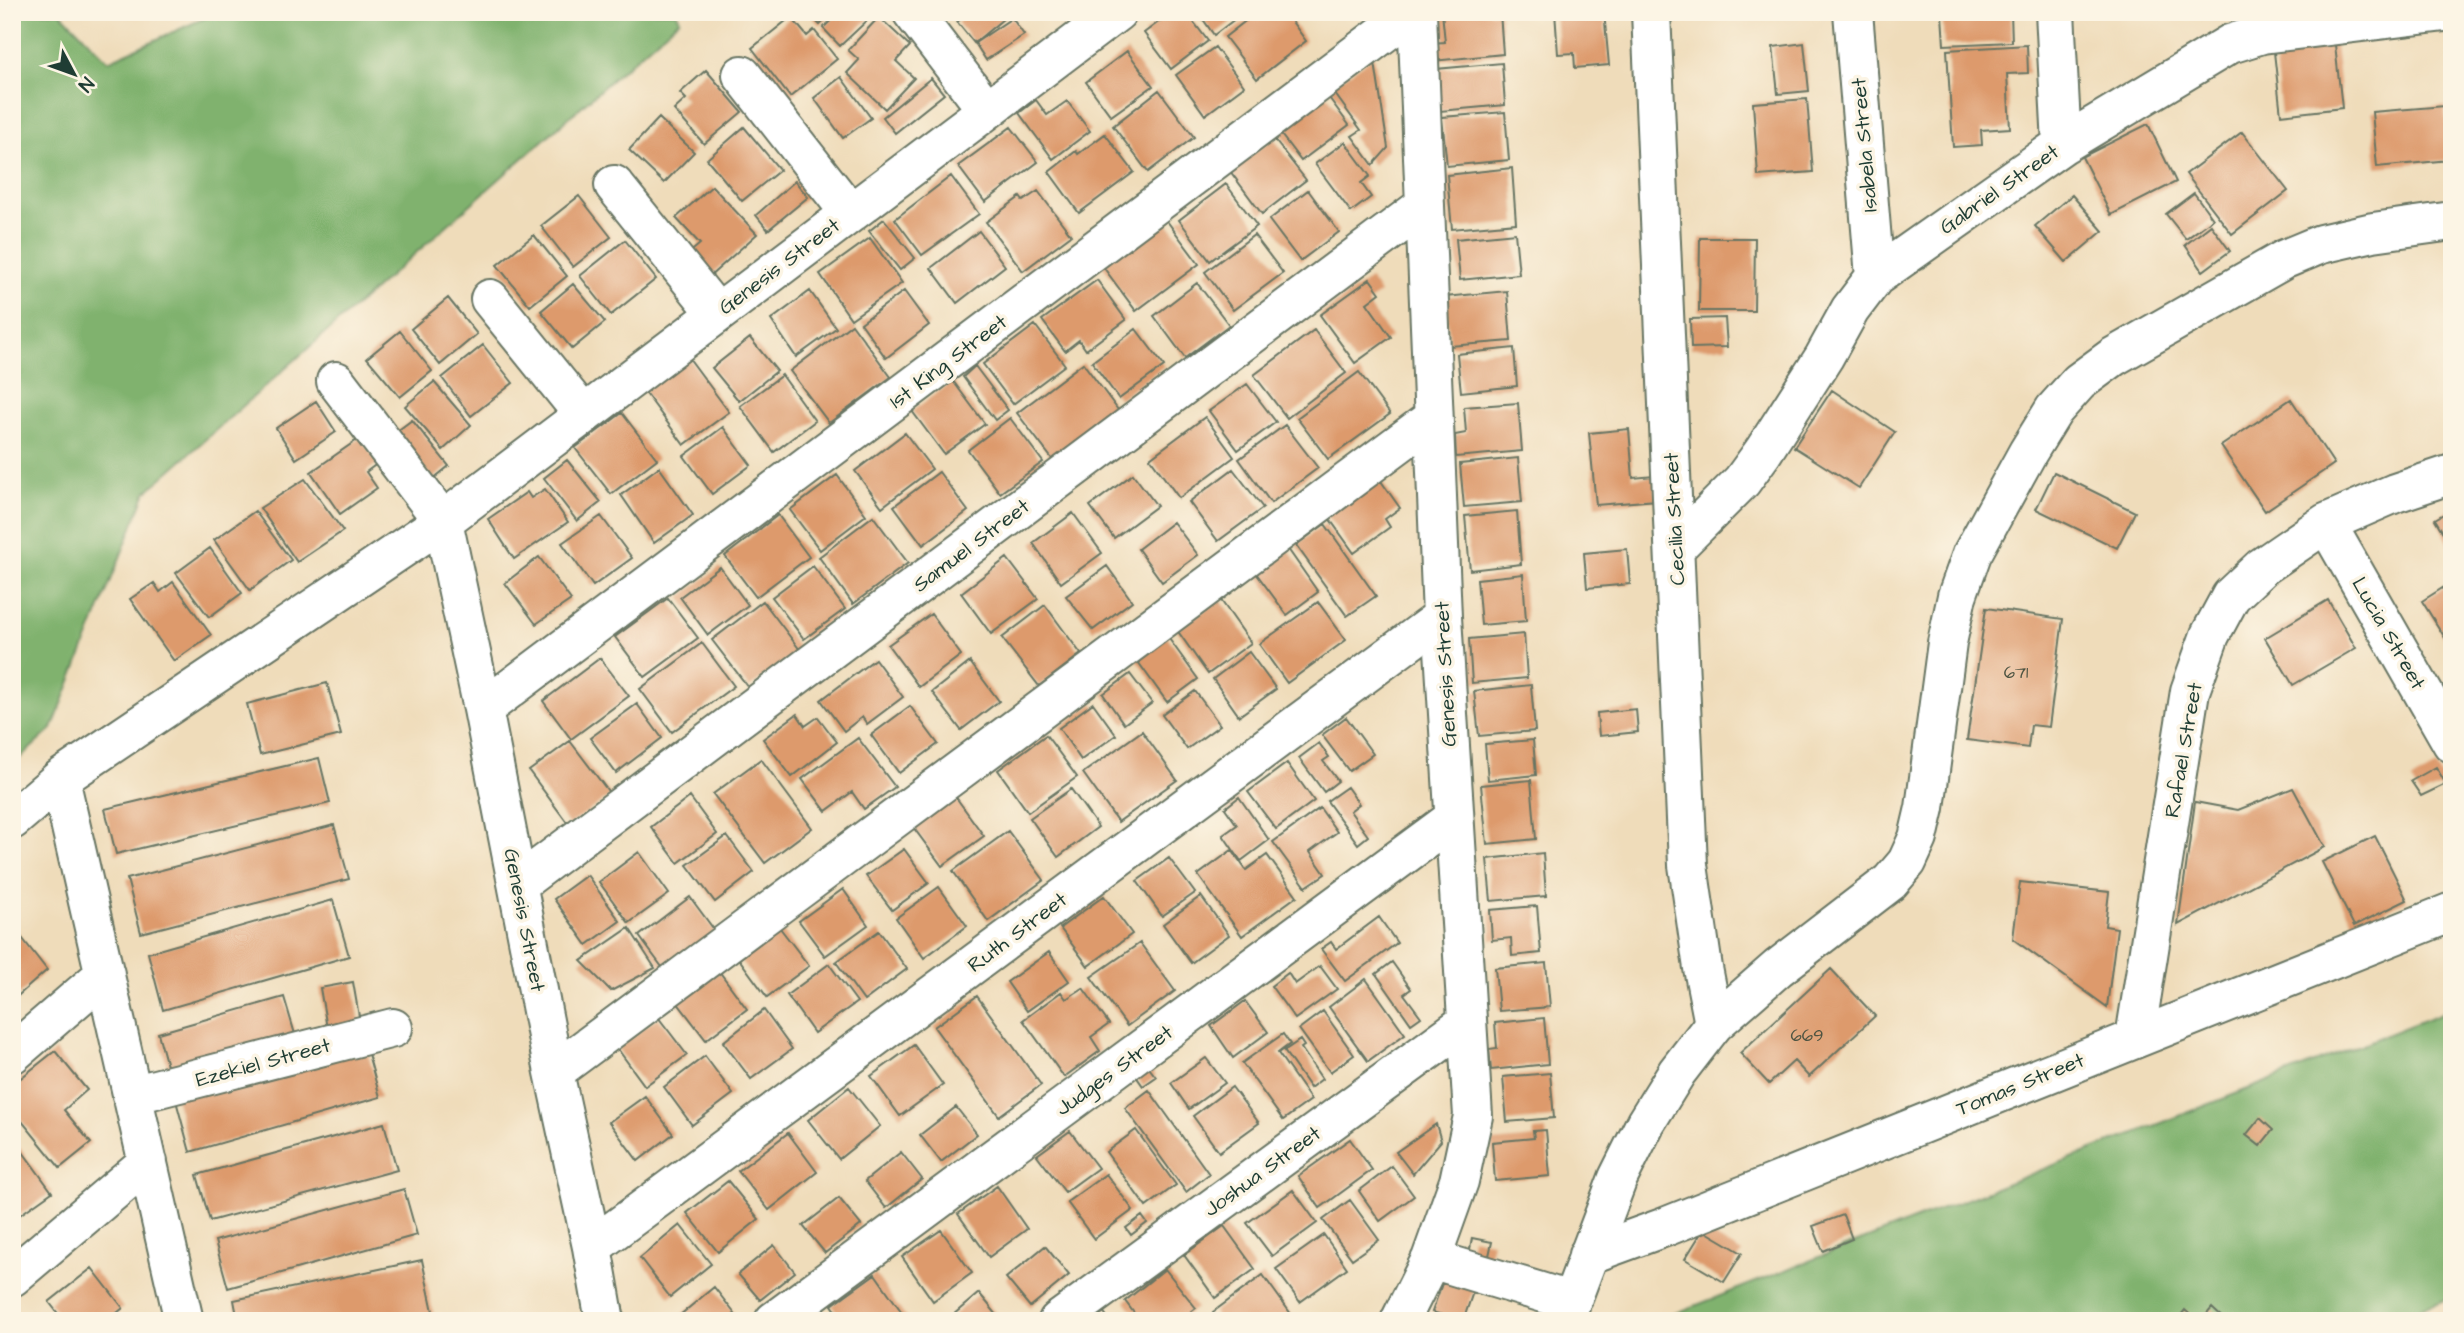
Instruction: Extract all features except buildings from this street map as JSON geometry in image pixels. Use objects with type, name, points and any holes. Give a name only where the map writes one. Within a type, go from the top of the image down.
[{"type":"street","points":[[912,12],[987,110]]},
{"type":"street","name":"Genesis Street","points":[[1403,1320],[1431,1259],[1459,1181],[1473,1116],[1442,617],[1415,12]]},
{"type":"street","name":"1st King Street","points":[[483,709],[1415,12]]},
{"type":"street","name":"Cecilia Street","points":[[1651,12],[1688,865],[1714,1024]]},
{"type":"street","name":"Isabela Street","points":[[1853,12],[1875,277]]},
{"type":"street","points":[[2055,12],[2062,145]]},
{"type":"street","name":"Gabriel Street","points":[[1675,548],[1741,481],[1763,452],[1824,357],[1850,310],[1875,277],[2062,145],[2261,23],[2445,12]]},
{"type":"street","name":"Genesis Street","points":[[12,820],[60,779],[443,521],[1115,13]]},
{"type":"street","points":[[742,75],[850,213]]},
{"type":"street","points":[[614,185],[717,313]]},
{"type":"street","name":"Samuel Street","points":[[518,884],[1425,205]]},
{"type":"street","points":[[1431,1259],[1567,1311],[1618,1178],[1646,1122],[1677,1072],[1714,1024],[1778,968],[1891,882],[1907,862],[1918,838],[1925,808],[1947,643],[1957,596],[1972,554],[2054,410],[2079,382],[2123,351],[2285,258],[2321,244],[2373,232],[2452,221]]},
{"type":"street","points":[[490,299],[583,414]]},
{"type":"street","points":[[336,381],[443,521]]},
{"type":"street","points":[[554,1072],[1433,418]]},
{"type":"street","name":"Rafael Street","points":[[2135,1038],[2190,691],[2210,635],[2231,596],[2262,567],[2326,523],[2395,493],[2452,474]]},
{"type":"street","name":"Genesis Street","points":[[443,521],[592,1247],[604,1321]]},
{"type":"street","name":"Lucia Street","points":[[2326,523],[2452,743]]},
{"type":"street","name":"Ruth Street","points":[[592,1247],[1442,617]]},
{"type":"street","points":[[60,779],[184,1321]]},
{"type":"street","name":"Judges Street","points":[[774,1321],[1453,819]]},
{"type":"street","name":"Tomas Street","points":[[1587,1255],[1665,1227],[2452,912]]},
{"type":"street","points":[[12,1054],[105,974]]},
{"type":"street","name":"Joshua Street","points":[[1058,1321],[1467,1021]]},
{"type":"street","name":"Ezekiel Street","points":[[132,1096],[393,1028]]},
{"type":"street","points":[[12,1277],[148,1162]]},
{"type":"green space","points":[[12,12],[60,12],[108,61],[218,12],[676,12],[680,19],[146,492],[52,729],[12,765]]},
{"type":"green space","points":[[2452,1009],[2452,1298],[2415,1310],[2404,1321],[1656,1321]]}]
